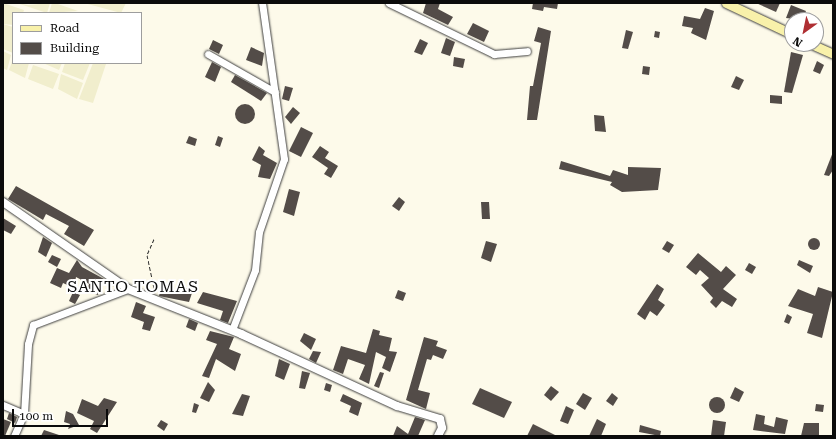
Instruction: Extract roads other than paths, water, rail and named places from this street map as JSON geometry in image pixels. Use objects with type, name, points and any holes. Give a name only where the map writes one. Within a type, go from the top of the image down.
[{"type":"main road","points":[[726,3],[784,30]]},
{"type":"street","points":[[232,330],[252,277],[259,232],[284,159],[262,3]]},
{"type":"street","points":[[389,3],[494,54],[527,51]]},
{"type":"street","points":[[208,54],[275,92]]},
{"type":"street","points":[[3,202],[50,231],[128,289],[232,330],[397,406],[440,419],[442,428],[438,436]]},
{"type":"street","points":[[14,436],[24,414],[28,344],[33,325],[128,289]]},
{"type":"street","points":[[3,405],[24,414]]},
{"type":"district","name":"SANTO TOMAS","points":[[133,287]]}]
